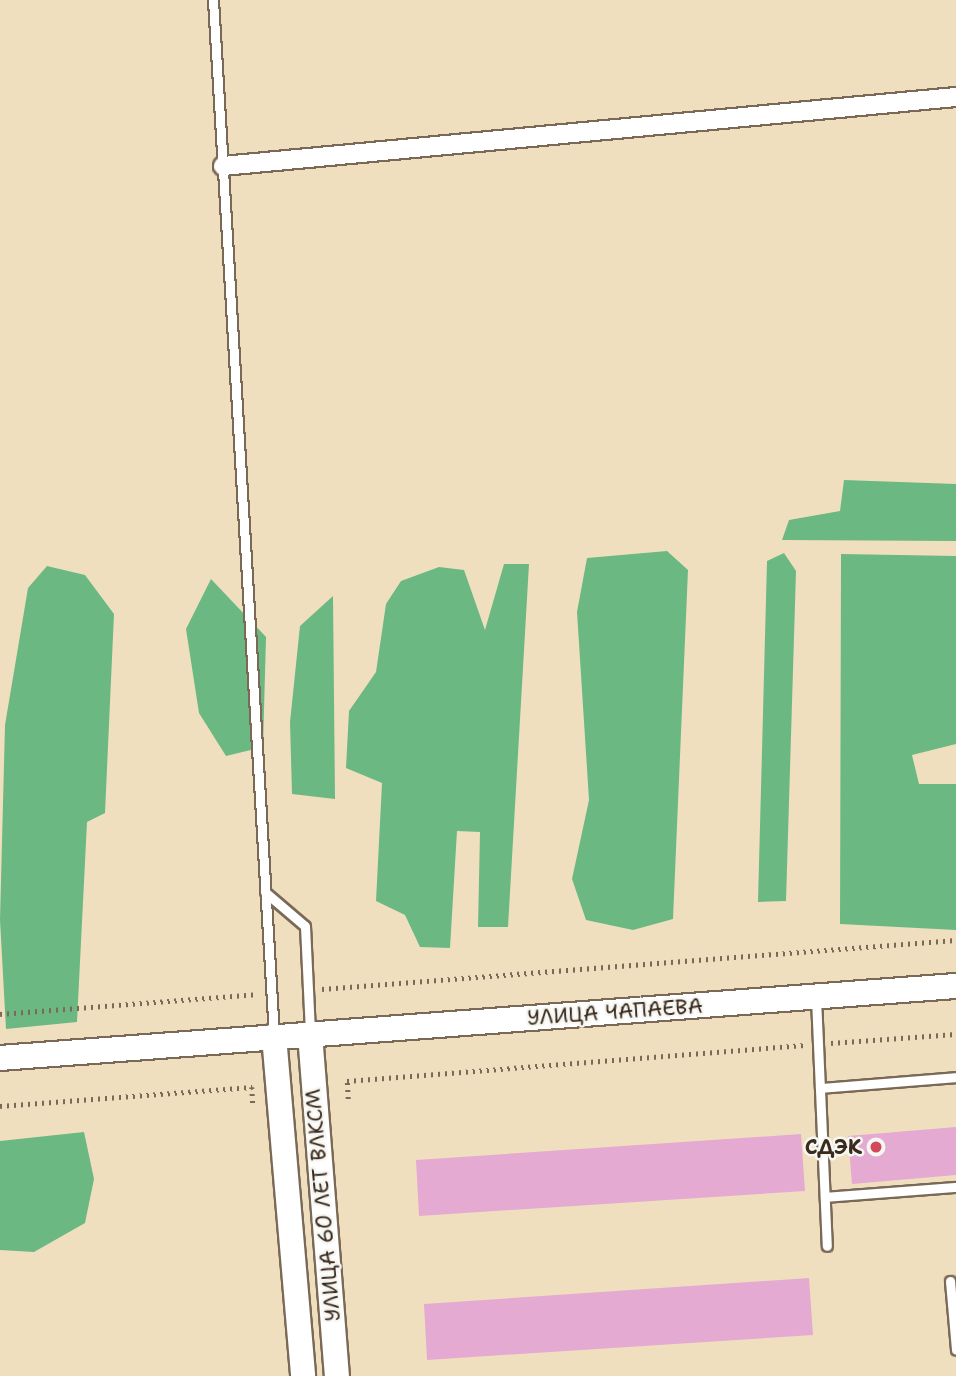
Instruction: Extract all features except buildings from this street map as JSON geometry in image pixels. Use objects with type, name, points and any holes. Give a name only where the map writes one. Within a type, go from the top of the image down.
[{"type":"main road","name":"УЛИЦА ЧАПАЕВА","points":[[0,1058],[956,986]]},
{"type":"main road","name":"УЛИЦА 60 ЛЕТ ВЛКСМ","points":[[310,1034],[337,1376]]},
{"type":"main road","name":"УЛИЦА 60 ЛЕТ ВЛКСМ","points":[[274,1036],[303,1376]]},
{"type":"street","points":[[223,166],[956,97]]},
{"type":"lane","points":[[213,0],[274,1036]]},
{"type":"lane","points":[[265,892],[305,926],[310,1034]]},
{"type":"lane","points":[[816,996],[827,1247]]},
{"type":"lane","points":[[820,1088],[956,1077]]},
{"type":"lane","points":[[825,1197],[956,1187]]},
{"type":"lane","points":[[950,1281],[956,1350]]},
{"type":"path","points":[[307,990],[956,940]]},
{"type":"path","points":[[0,1014],[271,993]]},
{"type":"path","points":[[348,1099],[347,1081],[956,1034]]},
{"type":"path","points":[[0,1106],[252,1087],[253,1105]]},
{"type":"green space","points":[[844,480],[956,484],[956,541],[782,540],[789,520],[840,511]]},
{"type":"green space","points":[[667,551],[688,570],[673,919],[633,930],[586,920],[572,879],[589,800],[577,612],[587,558]]},
{"type":"green space","points":[[784,553],[796,571],[786,901],[758,902],[767,561]]},
{"type":"green space","points":[[841,554],[956,556],[956,744],[912,755],[919,784],[956,784],[956,930],[840,924]]},
{"type":"green space","points":[[504,564],[529,564],[508,927],[478,927],[480,832],[457,831],[450,948],[420,947],[405,915],[376,901],[382,783],[346,768],[349,711],[376,672],[386,604],[401,581],[439,567],[464,570],[485,630]]},
{"type":"green space","points":[[47,566],[85,575],[114,614],[105,813],[87,822],[77,1022],[6,1029],[0,920],[5,725],[28,588]]},
{"type":"green space","points":[[211,579],[266,637],[263,747],[226,756],[199,713],[186,629]]},
{"type":"green space","points":[[333,596],[335,799],[292,794],[290,722],[300,626]]},
{"type":"green space","points":[[84,1132],[94,1179],[85,1223],[34,1252],[0,1250],[0,1141]]},
{"type":"place","name":"СДЭК","points":[[876,1147]]}]
